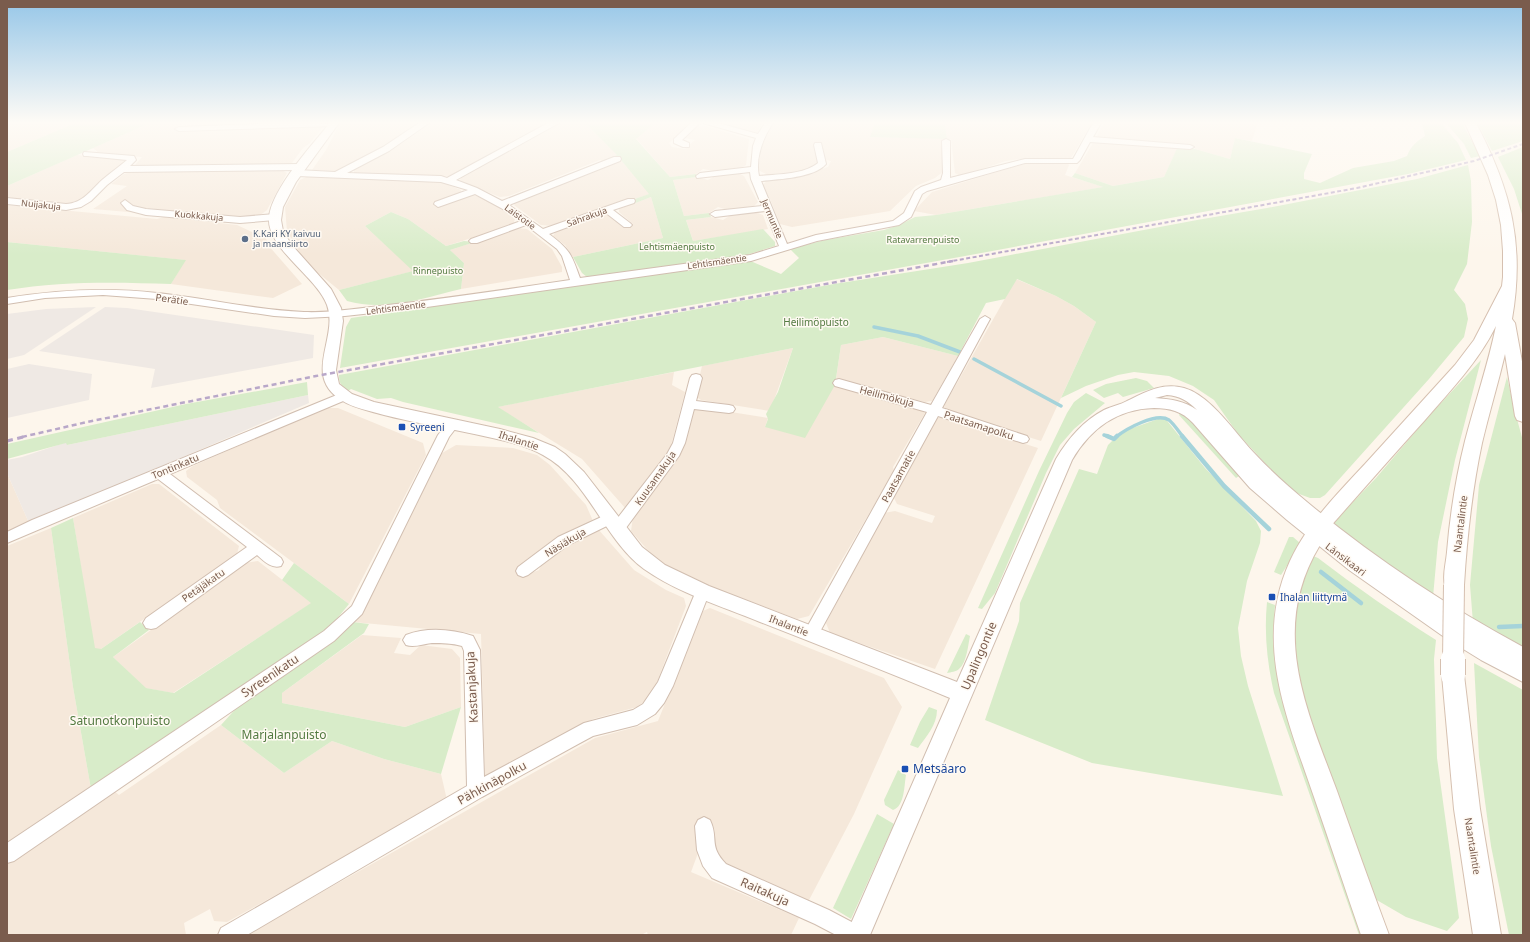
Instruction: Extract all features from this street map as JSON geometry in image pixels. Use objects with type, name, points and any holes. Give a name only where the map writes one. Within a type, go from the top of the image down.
[{"type":"main road","name":"Naantalintie","points":[[1487,935],[1467,810],[1453,675],[1454,585],[1458,529],[1474,440],[1502,334],[1511,262],[1510,237],[1505,207],[1492,167]]},
{"type":"main road","points":[[1375,935],[1302,728],[1291,691],[1285,661],[1284,623],[1289,590],[1300,561],[1328,516],[1461,369],[1481,340],[1508,286]]},
{"type":"main road","points":[[1506,310],[1523,416]]},
{"type":"street","points":[[275,217],[282,195],[301,167]]},
{"type":"street","points":[[337,175],[353,167]]},
{"type":"street","points":[[448,181],[474,167]]},
{"type":"street","points":[[503,204],[597,167]]},
{"type":"street","points":[[755,179],[800,172],[819,167]]},
{"type":"street","points":[[945,182],[947,167]]},
{"type":"street","name":"Lehtismäentie","points":[[337,314],[427,304],[751,258],[816,238],[880,228],[896,223],[908,215],[918,193],[924,189],[1002,167]]},
{"type":"street","points":[[122,169],[299,170]]},
{"type":"street","name":"Nuijakuja","points":[[7,201],[66,207],[74,206],[90,198],[103,184],[122,169]]},
{"type":"street","points":[[700,176],[753,169]]},
{"type":"street","name":"Jermuntie","points":[[753,169],[755,179],[784,248]]},
{"type":"street","name":"Laistotie","points":[[299,170],[337,175],[448,181],[474,190],[503,204],[542,233],[567,255],[576,282]]},
{"type":"street","points":[[438,204],[474,190]]},
{"type":"street","name":"Sahrakuja","points":[[542,233],[631,201]]},
{"type":"street","name":"Kuokkakuja","points":[[125,203],[130,208],[146,212],[240,220],[275,217]]},
{"type":"street","points":[[715,214],[768,208]]},
{"type":"street","points":[[606,210],[627,225]]},
{"type":"street","name":"Ihalantie","points":[[275,217],[276,226],[281,238],[299,262],[321,284],[329,295],[337,314],[330,379],[334,387],[344,396],[376,408],[506,435],[527,441],[549,452],[569,467],[632,548],[643,558],[669,576],[703,592],[962,693]]},
{"type":"street","points":[[474,241],[527,222]]},
{"type":"street","name":"Perätie","points":[[7,301],[52,295],[103,292],[157,296],[290,315],[337,314]]},
{"type":"street","name":"Paatsamatie","points":[[811,634],[985,319]]},
{"type":"street","name":"Kuusamakuja","points":[[614,523],[633,510],[673,456],[679,443],[696,378]]},
{"type":"street","name":"Heilimökuja","points":[[839,383],[935,410]]},
{"type":"street","name":"Tontinkatu","points":[[7,538],[37,524],[344,396]]},
{"type":"street","points":[[689,404],[729,409]]},
{"type":"street","name":"Upalingontie","points":[[857,935],[1064,459],[1071,446],[1091,425],[1111,413],[1132,404],[1169,404],[1198,410]]},
{"type":"street","name":"Paatsamapolku","points":[[935,410],[1023,439]]},
{"type":"street","name":"Länsikaari","points":[[1198,410],[1261,489],[1414,592],[1465,624],[1523,657]]},
{"type":"street","name":"Syreenikatu","points":[[7,854],[329,636],[345,622],[357,610],[444,435],[452,424]]},
{"type":"street","points":[[160,473],[276,562]]},
{"type":"street","name":"Näsiäkuja","points":[[523,570],[563,541],[614,523]]},
{"type":"street","name":"Länsikaari","points":[[1320,530],[1363,573],[1467,641],[1523,673]]},
{"type":"street","name":"Petäjäkatu","points":[[151,623],[256,548]]},
{"type":"street","name":"Pähkinäpolku","points":[[228,935],[476,791],[590,730],[638,716],[649,709],[665,686],[703,592]]},
{"type":"street","name":"Kastanjakuja","points":[[411,640],[428,636],[457,637],[467,641],[472,650],[476,791]]},
{"type":"street","name":"Raitakuja","points":[[704,826],[705,848],[709,860],[719,871],[822,917],[857,935]]},
{"type":"shaded area","points":[[50,167],[121,167],[100,181],[95,189],[71,205],[7,199],[7,186]]},
{"type":"shaded area","points":[[137,167],[213,167],[138,168]]},
{"type":"shaded area","points":[[314,167],[348,167],[338,172],[312,170]]},
{"type":"shaded area","points":[[360,167],[470,167],[454,176],[354,173],[354,170]]},
{"type":"shaded area","points":[[479,167],[582,167],[509,196],[500,197],[460,181],[461,177]]},
{"type":"shaded area","points":[[603,167],[627,167],[650,194],[629,201],[626,199],[552,226],[541,225],[514,205],[516,201]]},
{"type":"shaded area","points":[[661,167],[743,167],[739,169],[714,171],[703,169],[696,174],[670,177]]},
{"type":"shaded area","points":[[758,167],[816,167],[798,172],[768,175],[758,170]]},
{"type":"shaded area","points":[[828,167],[945,167],[944,171],[935,178],[916,186],[890,211],[792,227],[780,224],[770,199],[762,185],[771,178],[802,175]]},
{"type":"shaded area","points":[[954,167],[988,167],[960,176],[955,173]]},
{"type":"shaded area","points":[[1013,167],[1068,167],[1065,175],[1104,187],[936,215],[914,211],[932,192]]},
{"type":"shaded area","points":[[1079,167],[1169,167],[1164,177],[1113,186],[1075,173]]},
{"type":"shaded area","points":[[282,170],[287,173],[267,210],[254,220],[167,212],[164,210],[147,208],[140,213],[93,209],[127,186],[111,184],[124,174],[131,172]]},
{"type":"shaded area","points":[[738,173],[744,176],[758,202],[753,207],[728,210],[718,207],[709,213],[684,216],[673,180],[697,177],[708,180],[715,176]]},
{"type":"shaded area","points":[[308,176],[441,182],[461,190],[460,194],[437,204],[440,207],[466,196],[474,195],[493,203],[515,219],[513,225],[446,246],[408,219],[391,212],[365,226],[414,271],[339,290],[312,268],[301,255],[287,231],[285,207],[300,180]]},
{"type":"shaded area","points":[[651,197],[663,238],[573,257],[565,245],[553,236],[556,231],[603,214],[609,215],[624,226],[633,224],[619,212],[619,209]]},
{"type":"shaded area","points":[[7,205],[157,219],[164,217],[237,225],[252,232],[265,235],[268,245],[302,284],[273,298],[171,284],[185,260],[7,242]]},
{"type":"shaded area","points":[[755,212],[763,215],[768,229],[693,241],[686,220],[711,217],[723,220],[731,215]]},
{"type":"shaded area","points":[[517,228],[527,229],[552,249],[562,267],[562,272],[461,289],[464,263],[450,250]]},
{"type":"shaded area","points":[[1016,279],[1056,296],[1074,306],[1096,322],[1041,441],[947,411],[944,406]]},
{"type":"shaded area","points":[[96,307],[24,355],[7,359],[7,314],[46,309]]},
{"type":"shaded area","points":[[105,307],[127,308],[314,335],[313,358],[151,388],[155,369],[39,351]]},
{"type":"shaded area","points":[[883,337],[958,356],[932,401],[925,402],[836,379],[841,345]]},
{"type":"shaded area","points":[[793,348],[770,411],[701,400],[695,396],[702,366]]},
{"type":"shaded area","points":[[29,364],[92,374],[89,400],[7,418],[7,369]]},
{"type":"shaded area","points":[[674,372],[672,385],[685,392],[668,457],[626,509],[582,459],[497,407]]},
{"type":"shaded area","points":[[835,385],[921,409],[925,413],[893,467],[894,471],[809,616],[797,619],[707,585],[672,569],[660,562],[651,554],[631,531],[633,517],[678,459],[691,411],[699,407],[768,418],[765,427]]},
{"type":"shaded area","points":[[308,395],[309,403],[29,523],[7,473],[7,460],[22,457],[67,442],[67,445]]},
{"type":"shaded area","points":[[325,408],[338,408],[423,443],[426,455],[349,604],[220,508],[217,500],[187,477],[186,471],[193,466]]},
{"type":"shaded area","points":[[942,417],[1038,448],[935,669],[830,633],[826,623],[884,513],[895,511],[932,523],[935,516],[897,504],[893,496],[937,418]]},
{"type":"shaded area","points":[[456,445],[513,448],[537,455],[550,465],[586,505],[593,521],[533,556],[526,575],[539,570],[543,561],[598,529],[634,570],[666,590],[684,598],[686,606],[652,695],[637,707],[593,719],[485,779],[481,634],[353,622],[437,456]]},
{"type":"shaded area","points":[[7,473],[29,523],[7,532]]},
{"type":"shaded area","points":[[152,484],[159,484],[239,546],[237,554],[101,649],[94,649],[73,518]]},
{"type":"shaded area","points":[[51,528],[73,687],[91,789],[7,846],[7,546]]},
{"type":"shaded area","points":[[258,561],[312,603],[173,693],[145,688],[113,657],[245,563]]},
{"type":"shaded area","points":[[710,608],[884,678],[902,707],[854,814],[808,902],[719,865],[704,837],[691,872],[799,918],[791,935],[648,935],[647,932],[641,935],[246,935],[595,738],[658,721],[698,613]]},
{"type":"shaded area","points":[[362,635],[401,638],[394,653],[410,655],[421,645],[452,649],[460,658],[461,707],[405,727],[282,703],[282,693]]},
{"type":"shaded area","points":[[221,725],[284,773],[332,741],[384,759],[441,774],[447,800],[227,922],[214,921],[210,909],[184,923],[186,935],[7,935],[7,862],[113,790],[119,795]]},
{"type":"green space","points":[[7,167],[50,167],[7,186]]},
{"type":"green space","name":"Lehtismäenpuisto","points":[[627,167],[661,167],[670,177],[696,174],[697,177],[673,180],[684,216],[709,213],[711,217],[686,220],[693,241],[763,229],[775,242],[775,246],[746,255],[587,277],[582,273],[573,257],[663,238],[651,197],[633,204],[629,201],[649,194]]},
{"type":"green space","name":"Ratavarrenpuisto","points":[[1169,167],[1307,167],[1304,173],[1304,179],[1320,183],[1353,168],[1437,167],[1408,174],[965,256],[340,368],[346,327],[351,318],[748,260],[781,274],[799,258],[790,249],[825,240],[884,230],[915,217],[936,215],[1103,187],[1072,177],[1075,173],[1113,186],[1164,177]]},
{"type":"green space","name":"Heilimöpuisto","points":[[1461,167],[1468,167],[1471,181],[1472,222],[1467,264],[1454,290],[1465,304],[1468,319],[1464,337],[1429,379],[1325,495],[1320,498],[1310,498],[1291,491],[1238,434],[1214,400],[1193,386],[1169,376],[1134,372],[1118,375],[1086,386],[1061,398],[1096,322],[1074,306],[1056,296],[1017,279],[1005,299],[986,303],[958,356],[883,337],[841,345],[835,385],[805,438],[765,427],[768,419],[766,414],[778,392],[793,348],[498,407],[539,433],[391,398],[377,399],[351,389],[348,391],[342,386],[339,380],[339,375],[834,284],[968,263],[1417,179]]},
{"type":"green space","points":[[1503,167],[1523,167],[1523,217],[1514,189]]},
{"type":"green space","name":"Rinnepuisto","points":[[391,212],[408,219],[446,246],[464,241],[475,242],[450,250],[464,263],[461,289],[419,300],[390,304],[361,304],[347,301],[339,290],[413,271],[365,226]]},
{"type":"green space","points":[[7,242],[186,260],[171,284],[69,284],[7,290]]},
{"type":"green space","points":[[1481,360],[1455,460],[1438,542],[1433,597],[1335,526],[1335,521],[1376,478],[1428,417]]},
{"type":"green space","points":[[1507,377],[1523,441],[1523,652],[1473,623],[1470,585],[1479,485]]},
{"type":"green space","points":[[1136,378],[1147,381],[1154,388],[1123,397],[1118,393],[1104,398],[1093,390],[1106,384]]},
{"type":"green space","points":[[307,382],[308,395],[67,445],[66,443],[7,459],[7,444],[186,404]]},
{"type":"green space","points":[[1086,393],[1105,403],[1074,429],[1060,445],[1046,473],[995,593],[982,609],[978,608],[1039,471],[1067,413],[1074,402]]},
{"type":"green space","points":[[1180,413],[1186,416],[1218,449],[1239,476],[1236,478],[1179,415]]},
{"type":"green space","points":[[1164,417],[1205,468],[1256,521],[1261,531],[1260,543],[1247,581],[1238,628],[1241,656],[1248,686],[1283,796],[1092,763],[985,720],[1019,621],[1020,603],[1079,469],[1097,474],[1108,445],[1121,432]]},
{"type":"green space","name":"Satunotkonpuisto","points":[[73,518],[95,648],[101,649],[140,622],[149,630],[113,657],[146,688],[174,693],[311,603],[282,580],[294,563],[349,604],[331,626],[91,789],[73,687],[51,528]]},
{"type":"green space","points":[[1289,537],[1293,537],[1300,543],[1281,575],[1274,572]]},
{"type":"green space","points":[[1313,556],[1436,640],[1434,659],[1437,758],[1459,918],[1447,931],[1406,917],[1375,899],[1314,739],[1295,664],[1293,631],[1295,605],[1301,580]]},
{"type":"green space","points":[[1267,602],[1275,605],[1273,637],[1284,698],[1366,935],[1359,935],[1274,693],[1267,648]]},
{"type":"green space","name":"Marjalanpuisto","points":[[353,622],[369,624],[364,633],[282,693],[282,703],[405,727],[461,707],[441,774],[384,759],[332,741],[284,773],[221,725],[241,703]]},
{"type":"green space","points":[[966,634],[970,636],[964,662],[958,670],[947,673]]},
{"type":"green space","points":[[1474,663],[1523,690],[1523,935],[1509,935],[1491,846],[1479,757]]},
{"type":"green space","points":[[929,707],[937,710],[937,715],[933,726],[918,748],[910,745],[920,722]]},
{"type":"green space","points":[[898,770],[906,775],[902,800],[897,808],[893,810],[885,805],[884,800]]},
{"type":"green space","points":[[877,814],[894,824],[851,919],[833,908]]},
{"type":"waterway","points":[[874,327],[918,336],[960,352]]},
{"type":"waterway","points":[[974,359],[1061,406]]},
{"type":"waterway","points":[[1116,437],[1141,422],[1157,418],[1169,420],[1183,437]]},
{"type":"waterway","points":[[1107,436],[1114,439],[1116,437]]},
{"type":"waterway","points":[[1182,436],[1224,486],[1269,529]]},
{"type":"waterway","points":[[1321,572],[1361,603]]},
{"type":"waterway","points":[[1499,627],[1523,626]]},
{"type":"railway","points":[[947,262],[1357,188],[1448,167]]},
{"type":"railway","points":[[22,437],[87,422],[316,376],[953,261]]},
{"type":"railway","points":[[7,441],[27,436]]},
{"type":"place","name":"K.Kari KY kaivuu ja maansiirto","points":[[245,239]]},
{"type":"place","name":"Syreeni","points":[[402,427]]},
{"type":"place","name":"Ihalan liittymä","points":[[1272,597]]},
{"type":"place","name":"Metsäaro","points":[[905,769]]}]
